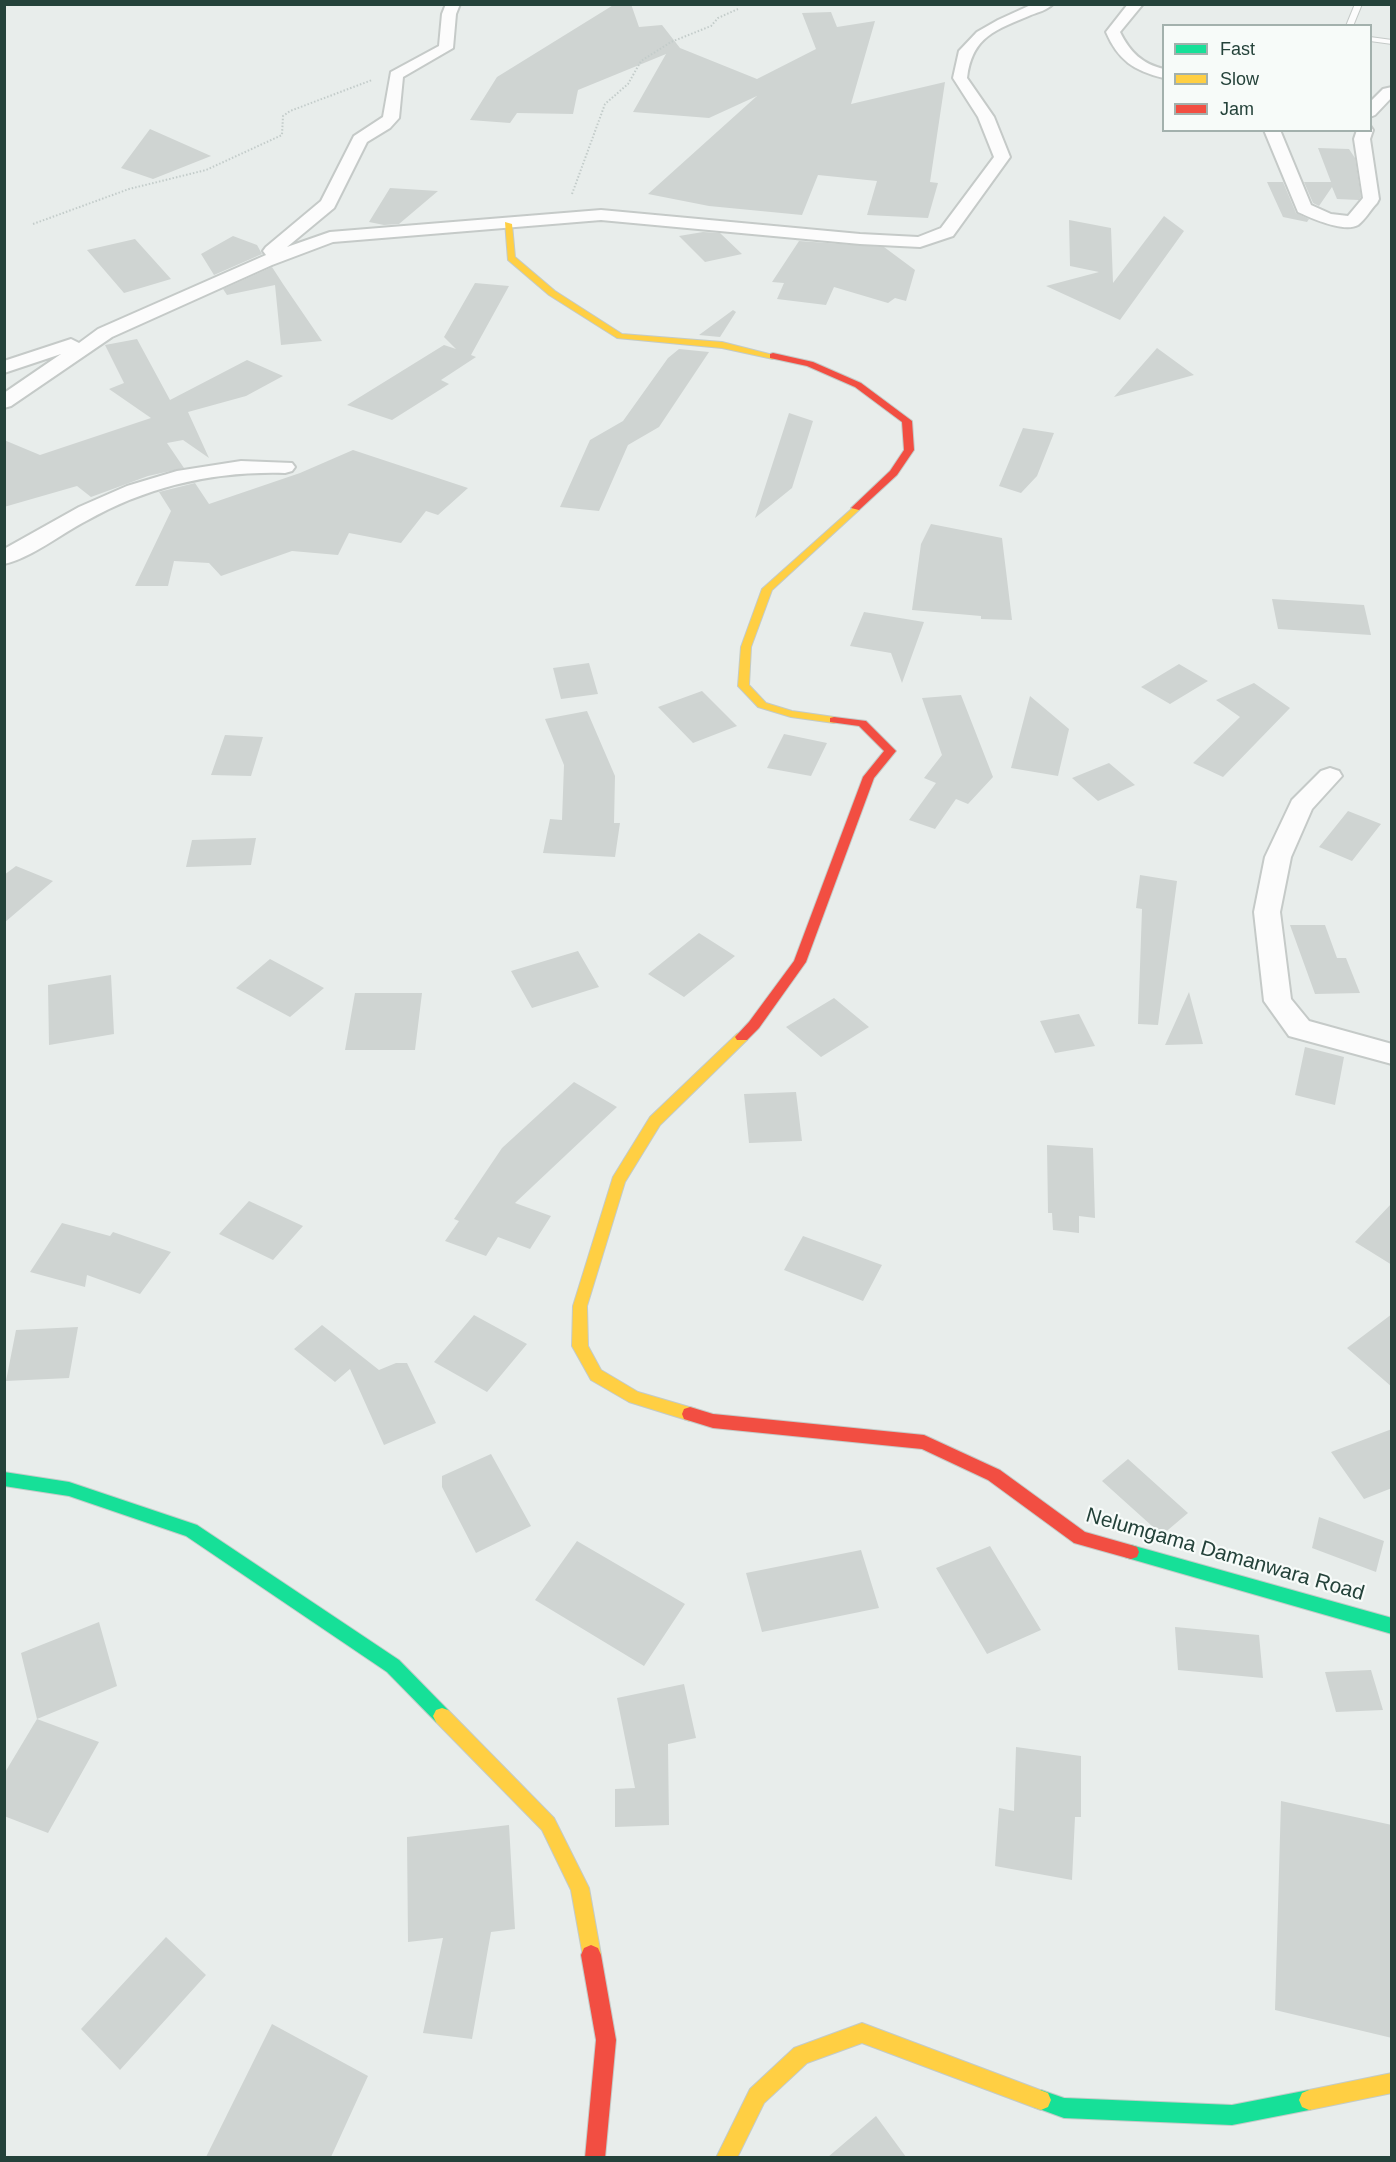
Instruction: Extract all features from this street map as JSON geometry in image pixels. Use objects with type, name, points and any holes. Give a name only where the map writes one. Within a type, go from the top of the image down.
[{"type":"street","points":[[266,261],[271,252],[328,204],[360,139],[384,125],[391,118],[396,75],[446,48],[449,34],[448,17],[453,4]]},
{"type":"street","points":[[4,367],[105,333],[266,261],[330,237],[601,215],[860,239],[920,242],[947,232],[1002,157],[986,117],[960,78],[965,53],[974,40],[1046,4]]},
{"type":"street","points":[[1136,4],[1113,32],[1121,51],[1139,66],[1162,73]]},
{"type":"street","points":[[1372,111],[1388,92],[1392,92]]},
{"type":"street","points":[[1273,132],[1304,208],[1328,219],[1352,221],[1371,199],[1362,139],[1364,132]]},
{"type":"street","name":"Nelumgama Damanwara Road","points":[[508,224],[511,258],[552,293],[620,336],[722,345],[810,364],[858,385],[907,421],[909,450],[894,473],[766,589],[746,647],[743,686],[762,705],[781,711],[862,723],[890,751],[869,777],[800,962],[754,1025],[655,1121],[618,1181],[580,1306],[580,1346],[596,1375],[634,1397],[713,1421],[924,1442],[994,1475],[1080,1538],[1392,1626]]},
{"type":"street","points":[[4,402],[105,333]]},
{"type":"street","points":[[4,558],[114,498],[185,474],[253,465],[285,467]]},
{"type":"street","points":[[1330,776],[1301,806],[1278,857],[1267,912],[1278,1001],[1299,1029],[1392,1054]]},
{"type":"street","points":[[4,1479],[69,1489],[192,1530],[393,1666],[548,1824],[580,1888],[606,2040],[595,2157]]},
{"type":"street","points":[[726,2157],[758,2096],[801,2055],[862,2033],[1064,2108],[1232,2115],[1392,2083]]},
{"type":"lane","points":[[1350,24],[1359,4]]},
{"type":"lane","points":[[1372,39],[1392,42]]},
{"type":"path","points":[[556,217],[568,204],[605,104],[628,84],[641,61],[671,42],[711,26],[718,18],[738,9]]},
{"type":"path","points":[[33,224],[129,189],[206,170],[282,135],[283,116],[294,108],[343,93],[361,82],[396,75]]},
{"type":"building","points":[[615,4],[631,4],[639,27],[662,25],[680,48],[757,79],[816,49],[802,13],[831,12],[837,27],[875,21],[851,104],[945,82],[930,182],[938,183],[928,218],[867,215],[877,181],[818,175],[802,215],[709,206],[648,194],[757,96],[709,118],[633,112],[666,54],[578,90],[573,114],[517,113],[510,123],[470,120],[497,77]]},
{"type":"building","points":[[150,129],[211,156],[153,179],[121,168]]},
{"type":"building","points":[[1318,148],[1349,149],[1355,158],[1361,197],[1359,200],[1337,199],[1332,187],[1319,206],[1313,203],[1304,182],[1331,182]]},
{"type":"building","points":[[1267,182],[1283,182],[1296,213],[1309,219],[1307,222],[1283,217]]},
{"type":"building","points":[[390,188],[438,191],[399,224],[384,225],[369,222]]},
{"type":"building","points":[[1164,216],[1184,231],[1120,320],[1046,286],[1099,272],[1070,266],[1069,220],[1111,228],[1113,283]]},
{"type":"building","points":[[703,232],[720,233],[742,254],[705,262],[679,236]]},
{"type":"building","points":[[233,236],[257,245],[262,254],[214,275],[201,254]]},
{"type":"building","points":[[135,239],[171,279],[124,293],[87,250]]},
{"type":"building","points":[[799,241],[884,247],[915,270],[906,301],[895,298],[888,303],[834,287],[826,305],[777,299],[784,283],[772,282]]},
{"type":"building","points":[[272,267],[322,341],[281,345],[275,285],[227,295],[223,289]]},
{"type":"building","points":[[475,283],[509,286],[471,355],[476,357],[441,380],[449,384],[392,420],[347,405],[444,345],[456,349],[444,337]]},
{"type":"building","points":[[733,310],[736,312],[720,337],[699,335]]},
{"type":"building","points":[[137,339],[170,400],[247,360],[283,376],[246,396],[188,412],[209,458],[183,440],[167,443],[184,468],[148,476],[91,497],[77,486],[4,507],[4,440],[40,455],[151,418],[109,389],[124,383],[105,345]]},
{"type":"building","points":[[1157,348],[1194,375],[1114,397]]},
{"type":"building","points":[[679,349],[709,352],[659,427],[628,445],[599,511],[560,507],[590,440],[623,421],[668,358]]},
{"type":"building","points":[[789,413],[813,421],[792,488],[755,518]]},
{"type":"building","points":[[1023,428],[1054,433],[1037,476],[1021,493],[999,486]]},
{"type":"building","points":[[353,450],[468,488],[438,515],[426,511],[401,543],[349,533],[338,555],[292,551],[221,576],[209,563],[174,561],[168,586],[135,586],[171,511],[159,492],[195,483],[209,504],[300,473]]},
{"type":"building","points":[[931,524],[1002,538],[1012,620],[981,619],[981,616],[912,610],[921,544]]},
{"type":"building","points":[[1272,599],[1364,605],[1371,635],[1278,629]]},
{"type":"building","points":[[864,612],[924,622],[902,683],[891,653],[850,646]]},
{"type":"building","points":[[589,663],[598,694],[561,699],[553,668]]},
{"type":"building","points":[[1179,664],[1208,681],[1170,704],[1141,687]]},
{"type":"building","points":[[1254,683],[1290,708],[1223,777],[1193,763],[1240,717],[1216,700]]},
{"type":"building","points":[[702,691],[737,726],[693,743],[658,707]]},
{"type":"building","points":[[961,695],[993,777],[968,804],[956,799],[935,829],[909,820],[936,783],[924,778],[942,755],[922,698]]},
{"type":"building","points":[[1030,696],[1069,729],[1058,776],[1011,768]]},
{"type":"building","points":[[587,711],[615,776],[614,823],[620,823],[615,857],[543,853],[550,819],[562,820],[564,765],[545,719]]},
{"type":"building","points":[[784,734],[827,743],[811,776],[767,768]]},
{"type":"building","points":[[225,735],[263,737],[251,776],[211,775]]},
{"type":"building","points":[[1109,763],[1135,785],[1098,801],[1072,778]]},
{"type":"building","points":[[1348,811],[1381,824],[1352,861],[1319,847]]},
{"type":"building","points":[[256,838],[251,865],[186,867],[192,840]]},
{"type":"building","points":[[16,866],[53,881],[4,923],[4,875]]},
{"type":"building","points":[[1140,875],[1177,881],[1158,1025],[1138,1024],[1142,909],[1136,908]]},
{"type":"building","points":[[1290,925],[1325,925],[1337,958],[1346,958],[1360,993],[1315,994]]},
{"type":"building","points":[[699,933],[735,956],[684,997],[648,974]]},
{"type":"building","points":[[578,951],[599,987],[532,1008],[511,971]]},
{"type":"building","points":[[270,959],[324,988],[290,1017],[236,988]]},
{"type":"building","points":[[111,975],[114,1034],[49,1045],[48,985]]},
{"type":"building","points":[[1189,992],[1203,1044],[1165,1045]]},
{"type":"building","points":[[355,993],[422,993],[415,1050],[345,1050]]},
{"type":"building","points":[[834,998],[869,1027],[821,1057],[786,1027]]},
{"type":"building","points":[[1079,1014],[1095,1046],[1055,1053],[1040,1021]]},
{"type":"building","points":[[1305,1047],[1344,1057],[1335,1105],[1295,1095]]},
{"type":"building","points":[[574,1082],[617,1107],[515,1203],[551,1216],[530,1249],[498,1237],[486,1256],[445,1241],[459,1221],[454,1219],[502,1148]]},
{"type":"building","points":[[796,1092],[802,1141],[749,1143],[744,1094]]},
{"type":"building","points":[[1047,1145],[1093,1148],[1095,1218],[1079,1216],[1079,1233],[1053,1230],[1052,1213],[1048,1213]]},
{"type":"building","points":[[249,1201],[303,1226],[273,1260],[219,1234]]},
{"type":"building","points":[[1392,1203],[1392,1265],[1355,1242]]},
{"type":"building","points":[[62,1223],[110,1236],[113,1232],[171,1252],[140,1294],[87,1275],[85,1287],[30,1272]]},
{"type":"building","points":[[803,1236],[882,1265],[863,1301],[784,1270]]},
{"type":"building","points":[[1392,1314],[1392,1387],[1347,1348]]},
{"type":"building","points":[[474,1315],[527,1344],[487,1392],[434,1362]]},
{"type":"building","points":[[322,1325],[379,1370],[396,1363],[407,1363],[436,1423],[384,1445],[350,1369],[335,1382],[294,1349]]},
{"type":"building","points":[[78,1327],[69,1378],[6,1381],[16,1330]]},
{"type":"building","points":[[1392,1429],[1392,1488],[1364,1499],[1331,1452]]},
{"type":"building","points":[[491,1454],[531,1526],[476,1553],[442,1487],[442,1476]]},
{"type":"building","points":[[1128,1459],[1188,1513],[1162,1535],[1102,1481]]},
{"type":"building","points":[[1319,1517],[1384,1541],[1376,1572],[1312,1548]]},
{"type":"building","points":[[577,1541],[685,1604],[644,1666],[535,1600]]},
{"type":"building","points":[[990,1546],[1041,1630],[987,1654],[936,1568]]},
{"type":"building","points":[[861,1550],[879,1608],[762,1632],[746,1573]]},
{"type":"building","points":[[99,1622],[117,1686],[37,1719],[21,1653]]},
{"type":"building","points":[[1175,1627],[1259,1635],[1263,1678],[1178,1670]]},
{"type":"building","points":[[1371,1670],[1383,1710],[1336,1712],[1325,1672]]},
{"type":"building","points":[[684,1684],[696,1738],[668,1744],[669,1825],[615,1827],[615,1789],[635,1788],[617,1698]]},
{"type":"building","points":[[37,1719],[99,1742],[48,1833],[4,1816],[4,1774]]},
{"type":"building","points":[[1016,1747],[1081,1756],[1081,1817],[1075,1817],[1072,1880],[995,1866],[999,1808],[1014,1811]]},
{"type":"building","points":[[1281,1801],[1392,1825],[1392,2038],[1275,2010]]},
{"type":"building","points":[[509,1825],[515,1929],[491,1932],[472,2039],[423,2033],[443,1938],[408,1942],[407,1837]]},
{"type":"building","points":[[166,1937],[206,1975],[120,2070],[81,2029]]},
{"type":"building","points":[[272,2024],[368,2076],[331,2157],[206,2157]]},
{"type":"building","points":[[876,2116],[906,2157],[828,2157]]},
{"type":"traffic: fast","points":[[4,1479],[69,1489],[191,1530],[393,1666],[442,1716]]},
{"type":"traffic: fast","points":[[1131,1552],[1392,1626]]},
{"type":"traffic: fast","points":[[1041,2100],[1064,2108],[1232,2115],[1309,2100]]},
{"type":"traffic: slow","points":[[508,224],[511,258],[552,293],[620,336],[722,345],[773,356]]},
{"type":"traffic: slow","points":[[834,720],[791,714],[762,705],[743,686],[746,647],[767,589],[856,508]]},
{"type":"traffic: slow","points":[[690,1414],[634,1397],[596,1375],[580,1346],[580,1306],[618,1181],[655,1121],[742,1037]]},
{"type":"traffic: slow","points":[[442,1716],[548,1824],[580,1888],[591,1955]]},
{"type":"traffic: slow","points":[[726,2158],[757,2096],[801,2055],[862,2033],[1041,2100]]},
{"type":"traffic: slow","points":[[1309,2100],[1392,2083]]},
{"type":"traffic: jam","points":[[773,356],[810,364],[858,385],[907,421],[909,450],[894,473],[856,508]]},
{"type":"traffic: jam","points":[[742,1037],[754,1025],[800,962],[869,777],[890,751],[862,723],[834,720]]},
{"type":"traffic: jam","points":[[690,1414],[713,1421],[924,1442],[994,1475],[1080,1538],[1131,1552]]},
{"type":"traffic: jam","points":[[591,1955],[606,2040],[595,2158]]}]
